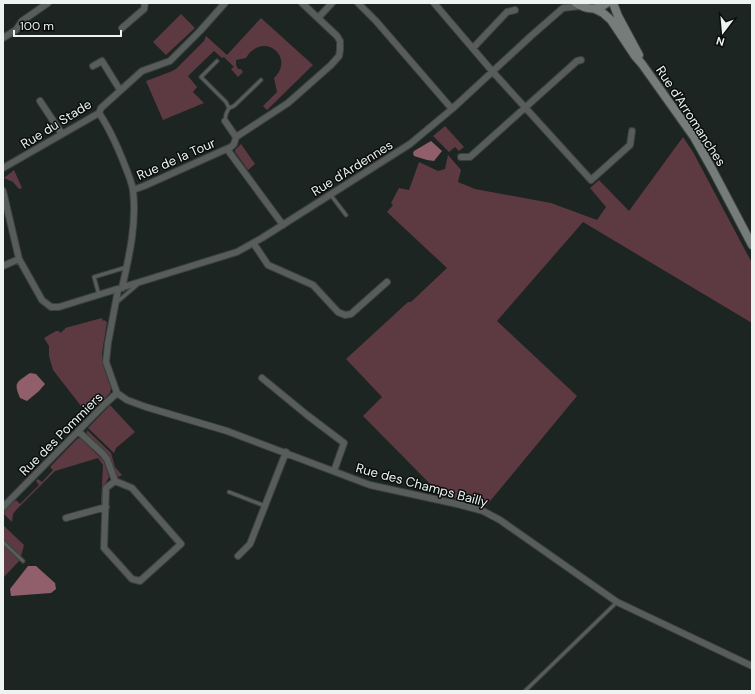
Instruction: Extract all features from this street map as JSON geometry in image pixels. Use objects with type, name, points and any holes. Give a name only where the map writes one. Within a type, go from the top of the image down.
[{"type":"main road","points":[[595,9],[607,3]]},
{"type":"main road","points":[[613,3],[618,16],[639,54],[642,64]]},
{"type":"main road","points":[[578,4],[586,8],[595,9],[603,13],[611,20],[642,64]]},
{"type":"main road","name":"Rue d'Arromanches","points":[[642,64],[694,137],[752,245]]},
{"type":"street","points":[[3,38],[16,30],[22,20],[48,3]]},
{"type":"street","points":[[122,28],[144,9],[145,3]]},
{"type":"street","name":"Rue du Stade","points":[[3,168],[99,112],[101,108],[142,71],[170,61],[225,3]]},
{"type":"street","points":[[236,137],[288,103],[339,56],[341,46],[337,36],[302,3]]},
{"type":"street","points":[[318,18],[332,3]]},
{"type":"street","points":[[358,3],[376,21],[452,109]]},
{"type":"street","points":[[434,3],[492,71],[591,180],[630,145],[632,131]]},
{"type":"street","name":"Rue d'Ardennes","points":[[19,259],[42,300],[52,307],[59,308],[237,252],[254,244],[410,144],[452,109],[564,6],[578,4]]},
{"type":"street","points":[[473,48],[507,12],[515,10]]},
{"type":"street","points":[[461,157],[470,157],[577,61],[581,60]]},
{"type":"street","points":[[93,66],[102,61],[120,90]]},
{"type":"street","points":[[40,101],[62,134]]},
{"type":"street","points":[[99,112],[125,164],[133,190],[133,228],[127,267],[116,303],[108,343],[106,362],[117,393]]},
{"type":"street","name":"Rue de la Tour","points":[[133,190],[227,149],[234,144],[236,137],[225,121]]},
{"type":"street","name":"Rue de la Tour","points":[[227,149],[283,225]]},
{"type":"street","points":[[3,192],[19,259],[3,266]]},
{"type":"street","points":[[254,244],[268,265],[313,285],[338,312],[345,315],[351,314],[387,282]]},
{"type":"street","points":[[262,378],[344,443],[334,471]]},
{"type":"street","name":"Rue des Pommiers","points":[[3,507],[117,393]]},
{"type":"street","name":"Rue des Champs Bailly","points":[[117,393],[127,400],[146,408],[227,430],[370,484],[483,511],[500,520],[617,602],[752,666]]},
{"type":"street","points":[[78,431],[102,453],[115,481],[132,488],[181,544],[140,581],[132,579],[104,548],[106,488],[115,481]]},
{"type":"street","points":[[238,556],[250,544],[286,452]]},
{"type":"street","points":[[66,518],[106,507]]},
{"type":"lane","points":[[217,61],[201,77],[226,102],[229,108]]},
{"type":"lane","points":[[225,121],[229,108],[234,106],[261,80]]},
{"type":"lane","points":[[330,194],[346,215]]},
{"type":"lane","points":[[99,295],[94,277],[127,267]]},
{"type":"lane","points":[[116,303],[138,283]]},
{"type":"lane","points":[[229,492],[265,506]]},
{"type":"lane","points":[[3,542],[23,561]]},
{"type":"lane","points":[[525,691],[617,602]]},
{"type":"shaded area","points":[[181,14],[195,28],[166,55],[153,42]]},
{"type":"shaded area","points":[[261,18],[313,65],[267,110],[263,106],[277,92],[274,78],[280,70],[281,62],[279,55],[275,50],[268,46],[261,46],[253,50],[246,58],[236,60],[238,69],[241,69],[243,72],[238,77],[231,69],[234,67],[224,57],[222,58],[214,51],[188,76],[197,87],[193,92],[204,103],[163,120],[146,81],[176,69],[204,41],[206,36],[227,55]]},
{"type":"shaded area","points":[[445,126],[464,147],[459,151],[455,147],[449,152],[433,136]]},
{"type":"shaded area","points":[[683,137],[693,152],[752,263],[752,323],[583,222],[497,321],[577,396],[486,506],[441,495],[363,416],[382,397],[346,359],[447,268],[387,212],[393,205],[391,203],[399,188],[409,190],[419,162],[438,171],[445,169],[448,155],[461,170],[458,182],[475,189],[551,203],[597,220],[606,207],[590,188],[599,180],[629,211]]},
{"type":"shaded area","points":[[431,141],[442,151],[434,161],[414,156],[414,151]]},
{"type":"shaded area","points":[[241,144],[255,164],[248,170],[235,152]]},
{"type":"shaded area","points":[[14,170],[22,188],[19,189],[13,182],[4,178]]},
{"type":"shaded area","points":[[102,318],[103,321],[104,320],[107,322],[102,353],[103,365],[111,388],[110,393],[88,415],[53,370],[49,356],[49,346],[44,338],[56,331],[59,331],[60,333],[65,328]]},
{"type":"shaded area","points":[[30,373],[36,374],[45,384],[27,401],[20,398],[17,385],[19,381]]},
{"type":"shaded area","points":[[110,405],[135,432],[116,448],[114,453],[88,428]]},
{"type":"shaded area","points":[[87,430],[111,453],[115,467],[122,475],[118,477],[116,475],[108,455],[87,434]]},
{"type":"shaded area","points":[[80,438],[104,461],[109,477],[103,488],[103,503],[101,503],[103,465],[98,458],[55,471],[16,510],[13,514],[12,522],[4,514],[5,509],[16,500],[20,504],[39,485],[36,481],[38,479],[42,482],[53,470],[50,467],[77,439]]},
{"type":"shaded area","points":[[3,525],[24,545],[20,560],[3,578]]},
{"type":"shaded area","points":[[28,566],[36,566],[55,583],[56,589],[51,593],[11,596],[10,589]]}]
